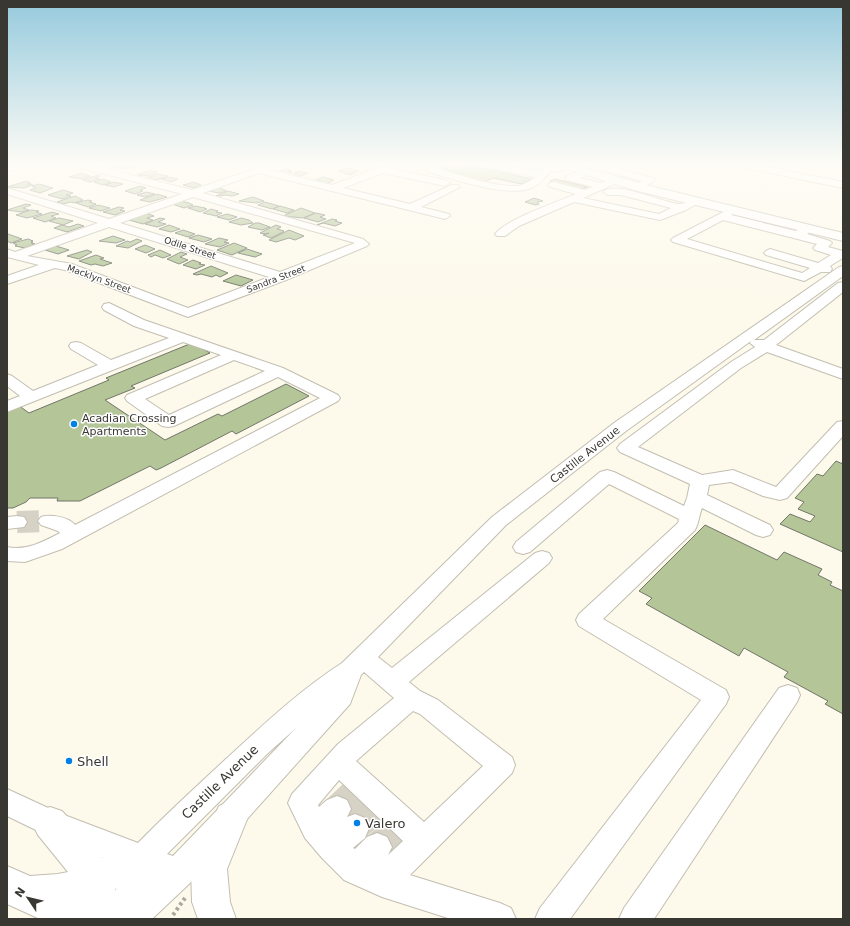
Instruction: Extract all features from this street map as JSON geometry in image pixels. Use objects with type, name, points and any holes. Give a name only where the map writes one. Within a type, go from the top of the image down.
[{"type":"main road","points":[[715,208],[728,213],[803,232],[843,237]]},
{"type":"main road","points":[[216,919],[211,902],[209,869],[231,817]]},
{"type":"main road","points":[[50,823],[86,865],[109,919]]},
{"type":"main road","points":[[18,890],[58,893],[143,859]]},
{"type":"main road","points":[[18,890],[84,919]]},
{"type":"street","name":"Odile Street","points":[[64,208],[282,276]]},
{"type":"street","points":[[11,255],[148,208]]},
{"type":"street","name":"Sandra Street","points":[[188,313],[363,244],[359,241],[244,208]]},
{"type":"street","points":[[412,208],[445,216]]},
{"type":"street","points":[[501,234],[515,224],[552,208]]},
{"type":"street","points":[[580,208],[608,216],[623,209],[660,218],[682,208]]},
{"type":"street","points":[[728,213],[677,240],[804,277],[841,254],[819,248]]},
{"type":"street","points":[[755,263],[803,232],[826,242],[782,271]]},
{"type":"street","points":[[695,498],[626,448],[722,375],[766,346],[841,276],[820,267],[770,253]]},
{"type":"street","name":"Macklyn Street","points":[[11,255],[68,267],[188,313]]},
{"type":"street","points":[[7,280],[53,264]]},
{"type":"street","name":"Castille Avenue","points":[[120,919],[143,859],[171,829],[258,746],[326,686],[357,664],[499,521],[620,427],[745,339],[841,276]]},
{"type":"street","points":[[7,554],[12,556],[32,554],[72,535],[332,398],[278,371],[139,323],[109,306]]},
{"type":"street","points":[[7,407],[181,338]]},
{"type":"street","points":[[745,339],[843,374]]},
{"type":"street","points":[[76,346],[110,366]]},
{"type":"street","points":[[234,355],[133,398],[168,422],[278,371]]},
{"type":"street","points":[[7,379],[31,397]]},
{"type":"street","points":[[551,919],[716,697],[587,620],[688,525],[695,498],[733,476],[770,492],[780,494],[843,426]]},
{"type":"street","points":[[500,919],[382,882],[355,870],[323,838],[302,803],[402,690],[532,552],[607,476],[695,498],[764,530]]},
{"type":"street","points":[[48,521],[65,526],[72,535]]},
{"type":"street","points":[[357,664],[429,707],[502,765],[382,882]]},
{"type":"street","name":"Castille Avenue","points":[[129,919],[184,882],[231,817],[341,697],[357,664]]},
{"type":"street","points":[[635,919],[788,695]]},
{"type":"street","points":[[338,762],[361,805],[391,833],[424,841]]},
{"type":"street","points":[[7,802],[50,823],[143,859],[184,882]]},
{"type":"street","points":[[323,838],[361,805]]},
{"type":"street","points":[[355,870],[391,833]]},
{"type":"path","points":[[172,915],[184,882]]},
{"type":"building","points":[[24,208],[29,210],[21,212],[7,210]]},
{"type":"building","points":[[90,208],[109,208],[101,211]]},
{"type":"building","points":[[115,208],[124,208],[120,210],[125,211],[115,215],[103,212]]},
{"type":"building","points":[[189,208],[207,209],[200,212]]},
{"type":"building","points":[[288,208],[294,210],[287,213],[273,209]]},
{"type":"building","points":[[301,208],[315,213],[303,218],[283,216]]},
{"type":"building","points":[[211,209],[222,213],[216,216],[203,213]]},
{"type":"building","points":[[31,210],[39,211],[36,212],[42,214],[27,218],[16,215]]},
{"type":"building","points":[[52,212],[59,214],[51,216],[56,218],[45,222],[33,218]]},
{"type":"building","points":[[146,213],[154,216],[147,218],[153,220],[143,224],[129,220]]},
{"type":"building","points":[[316,213],[325,215],[320,217],[326,219],[318,222],[304,218]]},
{"type":"building","points":[[227,214],[237,217],[229,220],[217,217]]},
{"type":"building","points":[[59,218],[73,221],[63,225],[49,221]]},
{"type":"building","points":[[160,218],[165,219],[158,222],[166,224],[157,227],[145,224]]},
{"type":"building","points":[[241,218],[249,220],[253,223],[241,225],[229,222]]},
{"type":"building","points":[[332,219],[342,223],[335,226],[323,223],[317,225]]},
{"type":"building","points":[[255,223],[270,227],[262,230],[248,227]]},
{"type":"building","points":[[78,224],[84,226],[67,232],[54,228],[62,225],[69,227]]},
{"type":"building","points":[[169,225],[180,229],[171,232],[159,229]]},
{"type":"building","points":[[276,225],[281,227],[277,229],[284,231],[271,238],[263,235],[269,233],[260,233]]},
{"type":"building","points":[[183,230],[195,234],[188,237],[175,233]]},
{"type":"building","points":[[289,230],[304,236],[295,240],[289,238],[276,242],[269,240]]},
{"type":"building","points":[[8,234],[22,239],[11,243],[7,241]]},
{"type":"building","points":[[198,235],[212,239],[204,242],[189,238]]},
{"type":"building","points":[[113,236],[125,240],[116,243],[99,241]]},
{"type":"building","points":[[219,238],[228,240],[224,242],[229,243],[220,247],[205,244]]},
{"type":"building","points":[[28,239],[33,241],[31,241],[33,242],[31,243],[35,244],[25,248],[15,246],[17,245],[13,243]]},
{"type":"building","points":[[137,239],[142,241],[128,248],[116,246],[127,241],[130,242]]},
{"type":"building","points":[[234,243],[247,248],[232,255],[217,250]]},
{"type":"building","points":[[145,245],[155,249],[146,253],[135,249]]},
{"type":"building","points":[[56,246],[69,250],[58,254],[45,250]]},
{"type":"building","points":[[247,249],[262,254],[255,257],[238,253]]},
{"type":"building","points":[[87,250],[92,252],[79,259],[67,256]]},
{"type":"building","points":[[160,250],[171,255],[163,258],[155,255],[151,257],[148,255]]},
{"type":"building","points":[[181,252],[187,254],[180,257],[188,260],[179,264],[167,259]]},
{"type":"building","points":[[96,255],[104,258],[100,259],[112,263],[103,266],[95,264],[91,265],[79,261]]},
{"type":"building","points":[[193,260],[201,263],[199,264],[205,265],[196,269],[183,265]]},
{"type":"building","points":[[211,266],[228,273],[220,277],[216,275],[212,277],[201,274],[193,274]]},
{"type":"building","points":[[236,275],[253,280],[241,286],[223,281]]},
{"type":"building","name":"Acadian Crossing Apartments","points":[[192,343],[210,353],[131,386],[135,388],[105,400],[165,440],[218,414],[222,416],[286,384],[309,396],[236,434],[232,431],[156,470],[150,466],[80,501],[57,501],[58,498],[30,498],[26,502],[13,508],[7,508],[7,410],[18,405],[29,413],[109,380],[106,378]]},
{"type":"building","points":[[836,461],[843,464],[843,552],[780,524],[790,514],[810,522],[815,516],[798,509],[804,502],[795,498],[817,474],[823,476]]},
{"type":"building","points":[[705,525],[777,560],[784,552],[822,569],[818,575],[832,582],[830,585],[843,591],[843,714],[825,704],[828,701],[784,677],[788,672],[744,648],[739,656],[646,604],[652,598],[639,591]]},
{"type":"tunnel","points":[[17,522],[48,521]]},
{"type":"tunnel","points":[[337,809],[354,793]]},
{"type":"tunnel","points":[[355,828],[374,811]]},
{"type":"tunnel","points":[[377,847],[393,831]]},
{"type":"place","name":"Acadian Crossing Apartments","points":[[74,424]]},
{"type":"place","name":"Shell","points":[[69,761]]},
{"type":"place","name":"Valero","points":[[357,823]]}]
